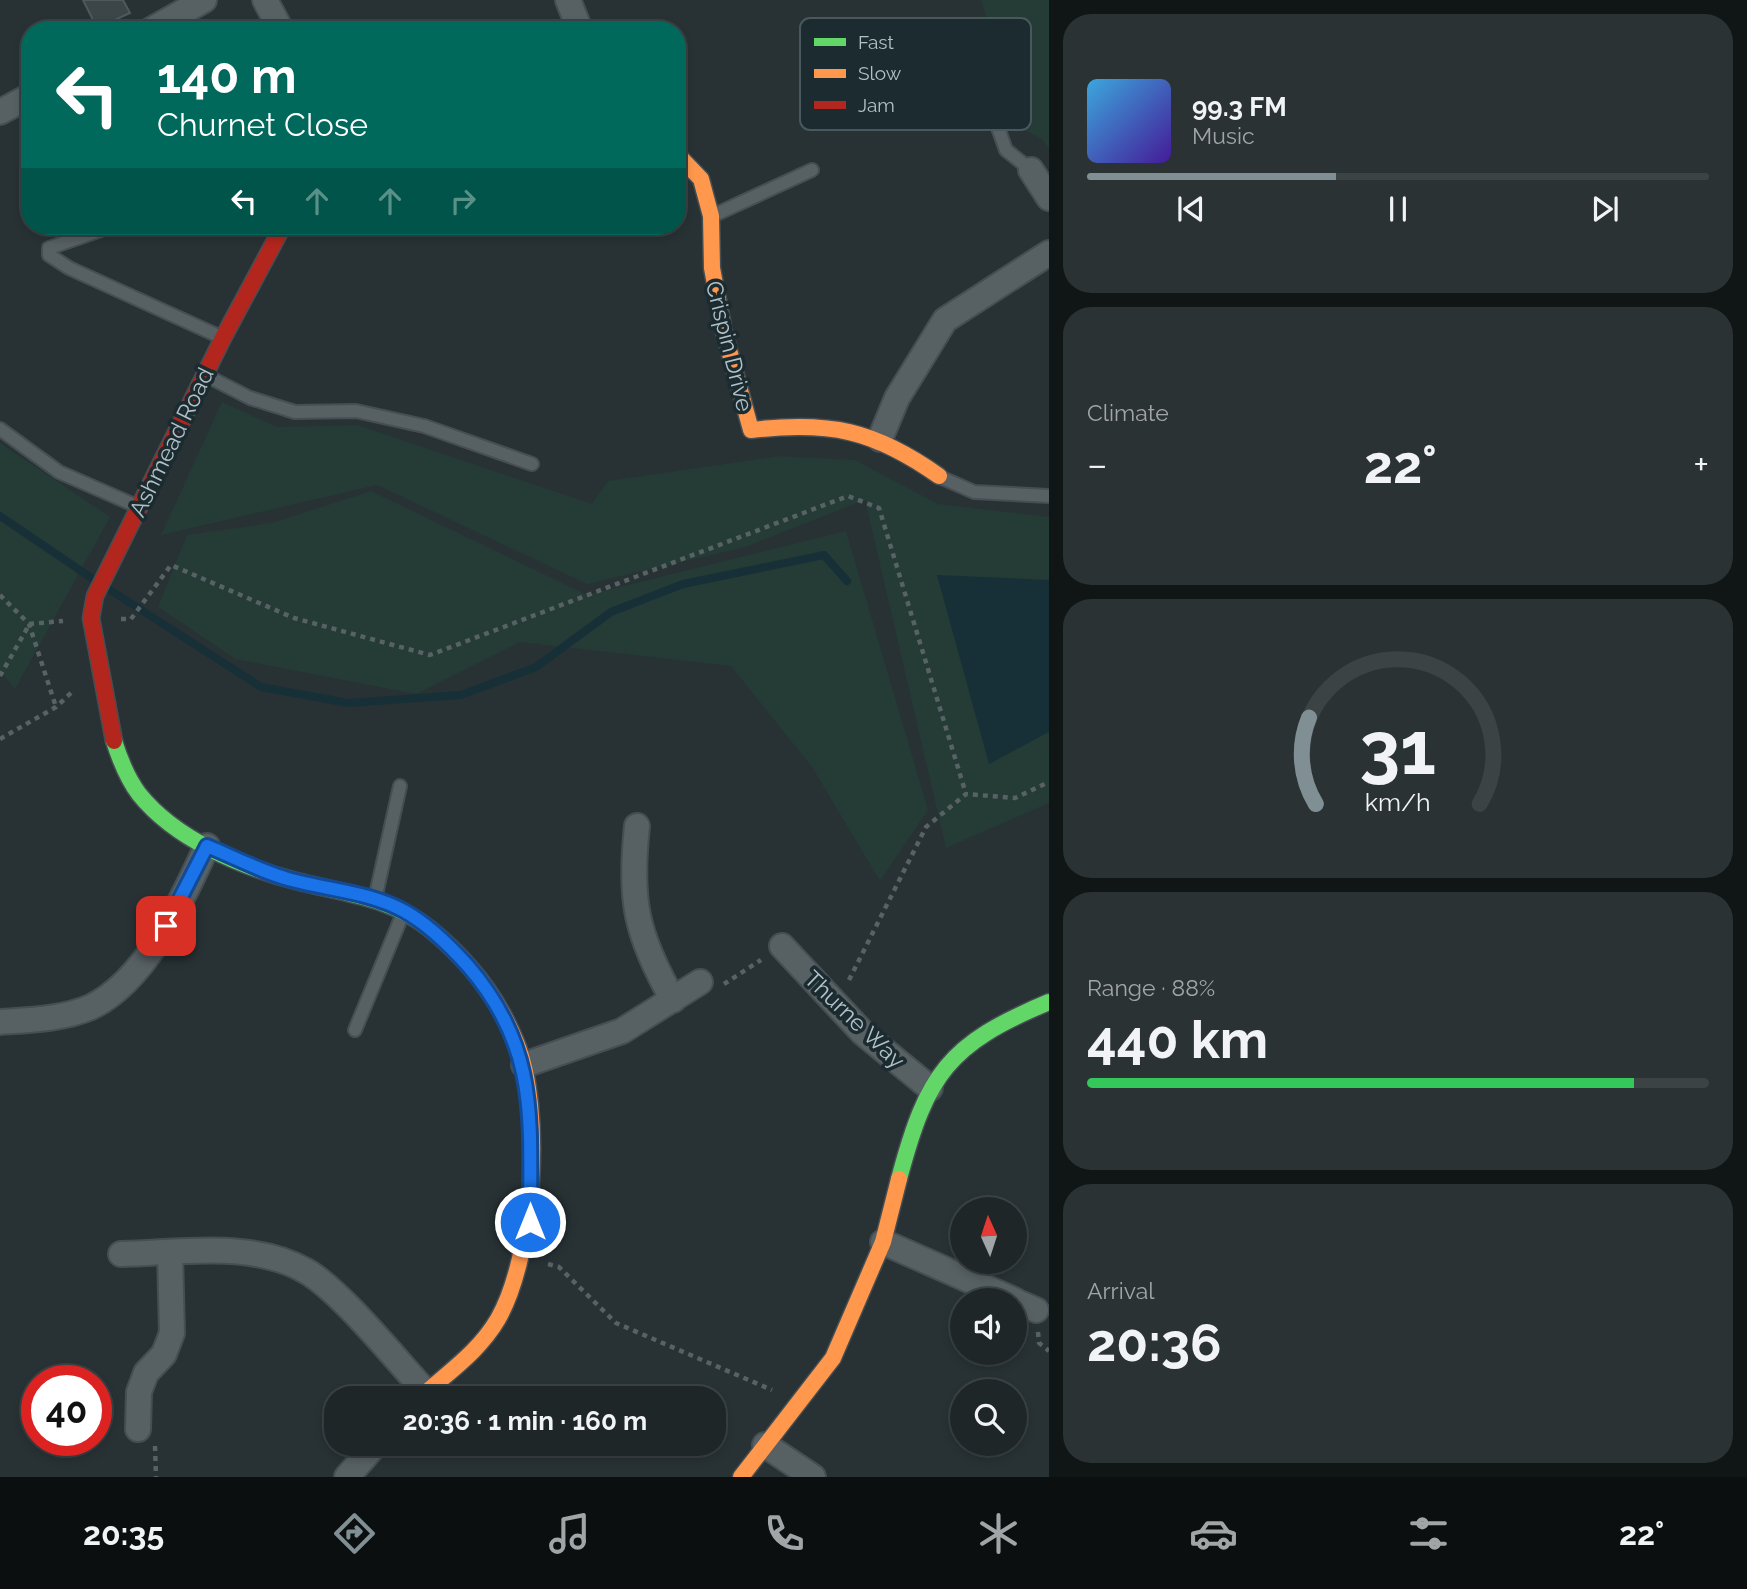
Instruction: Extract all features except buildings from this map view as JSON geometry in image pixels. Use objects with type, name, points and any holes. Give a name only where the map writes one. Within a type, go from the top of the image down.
[{"type":"street","points":[[265,0],[276,21]]},
{"type":"street","points":[[568,0],[576,21]]},
{"type":"street","points":[[163,21],[187,4]]},
{"type":"street","points":[[0,112],[21,101]]},
{"type":"street","name":"Crispin Drive","points":[[686,163],[701,179],[711,216],[712,268],[724,332],[751,430],[797,424],[841,425],[880,439],[910,454],[939,476]]},
{"type":"street","points":[[1031,170],[1049,198]]},
{"type":"street","name":"Ashmead Road","points":[[278,235],[223,338],[95,596],[91,618],[118,759],[138,793],[168,821],[207,846],[292,881],[374,900],[404,911],[450,946],[482,983],[509,1025],[524,1065],[530,1114],[530,1222],[519,1274],[498,1318],[465,1362],[434,1386]]},
{"type":"street","points":[[880,439],[897,398],[945,320],[1049,253]]},
{"type":"street","points":[[637,826],[632,874],[636,917],[651,962],[673,1000]]},
{"type":"street","points":[[0,1022],[44,1018],[91,1007],[125,982],[181,902],[207,846]]},
{"type":"street","name":"Thurne Way","points":[[782,947],[829,1000],[863,1033],[930,1088]]},
{"type":"street","points":[[524,1065],[622,1031],[700,982]]},
{"type":"street","points":[[741,1477],[833,1358],[883,1242],[912,1130],[930,1088],[959,1051],[1001,1022],[1049,1002]]},
{"type":"street","points":[[883,1242],[986,1288]]},
{"type":"street","points":[[121,1254],[226,1252],[273,1257],[307,1271],[341,1301],[415,1386]]},
{"type":"street","points":[[138,1429],[139,1392],[146,1373],[164,1354],[172,1333],[170,1253]]},
{"type":"street","points":[[765,1445],[813,1477]]},
{"type":"street","points":[[347,1477],[365,1456]]},
{"type":"lane","points":[[999,130],[1006,150],[1031,170]]},
{"type":"lane","points":[[711,216],[812,170]]},
{"type":"lane","points":[[83,235],[56,243],[49,248],[49,255],[69,268],[223,338]]},
{"type":"lane","points":[[205,375],[250,398],[295,412],[356,411],[370,414],[424,426],[532,464]]},
{"type":"lane","points":[[0,429],[59,472],[139,507]]},
{"type":"lane","points":[[939,476],[974,492],[1049,496]]},
{"type":"lane","points":[[374,900],[400,786]]},
{"type":"lane","points":[[355,1030],[404,911]]},
{"type":"path","points":[[131,619],[171,565],[294,618],[430,655],[848,496],[879,508],[967,794]]},
{"type":"path","points":[[0,596],[29,624],[56,707]]},
{"type":"path","points":[[0,676],[29,624]]},
{"type":"path","points":[[0,739],[56,707],[100,667]]},
{"type":"path","points":[[829,1000],[845,987],[926,827],[967,794],[1015,798],[1049,782]]},
{"type":"path","points":[[700,982],[712,992],[782,947]]},
{"type":"path","points":[[523,1255],[559,1268],[616,1323],[799,1401]]},
{"type":"green space","points":[[981,0],[1049,0],[1049,149],[1042,139],[1025,130],[1031,130],[1031,18],[986,18]]},
{"type":"green space","points":[[222,402],[277,427],[357,425],[592,504],[608,481],[779,456],[855,460],[938,504],[1049,517],[1049,803],[946,848],[865,500],[745,547],[587,584],[377,485],[161,535]]},
{"type":"green space","points":[[0,443],[110,517],[15,689],[0,671]]},
{"type":"green space","points":[[371,491],[587,595],[846,531],[928,810],[880,881],[812,767],[731,666],[520,642],[416,694],[235,659],[158,607],[187,535],[272,523]]},
{"type":"water","points":[[937,575],[1049,580],[1049,732],[989,764]]},
{"type":"waterway","points":[[0,516],[96,581]]},
{"type":"waterway","points":[[107,588],[261,687],[348,703],[461,695],[536,667],[611,612],[683,584],[824,555],[847,581]]},
{"type":"traffic: fast","points":[[114,741],[124,769],[139,794],[171,825],[190,838],[253,868],[382,903],[415,918],[430,929]]},
{"type":"traffic: fast","points":[[899,1179],[920,1113],[932,1088],[947,1067],[987,1033],[1049,1002]]},
{"type":"traffic: slow","points":[[686,163],[701,179],[711,216],[712,268],[724,332],[751,430],[805,427],[850,432],[893,448],[939,476]]},
{"type":"traffic: slow","points":[[430,929],[469,966],[491,995],[509,1026],[525,1071],[532,1142],[527,1221],[510,1292],[490,1331],[462,1362],[434,1386]]},
{"type":"traffic: slow","points":[[741,1477],[833,1358],[883,1242],[899,1179]]},
{"type":"traffic: jam","points":[[114,741],[91,618],[95,596],[223,338],[278,235]]},
{"type":"route","points":[[166,926],[181,902],[207,846],[292,881],[374,900],[404,911],[450,946],[482,983],[509,1025],[524,1065],[530,1114],[530,1222]]}]
